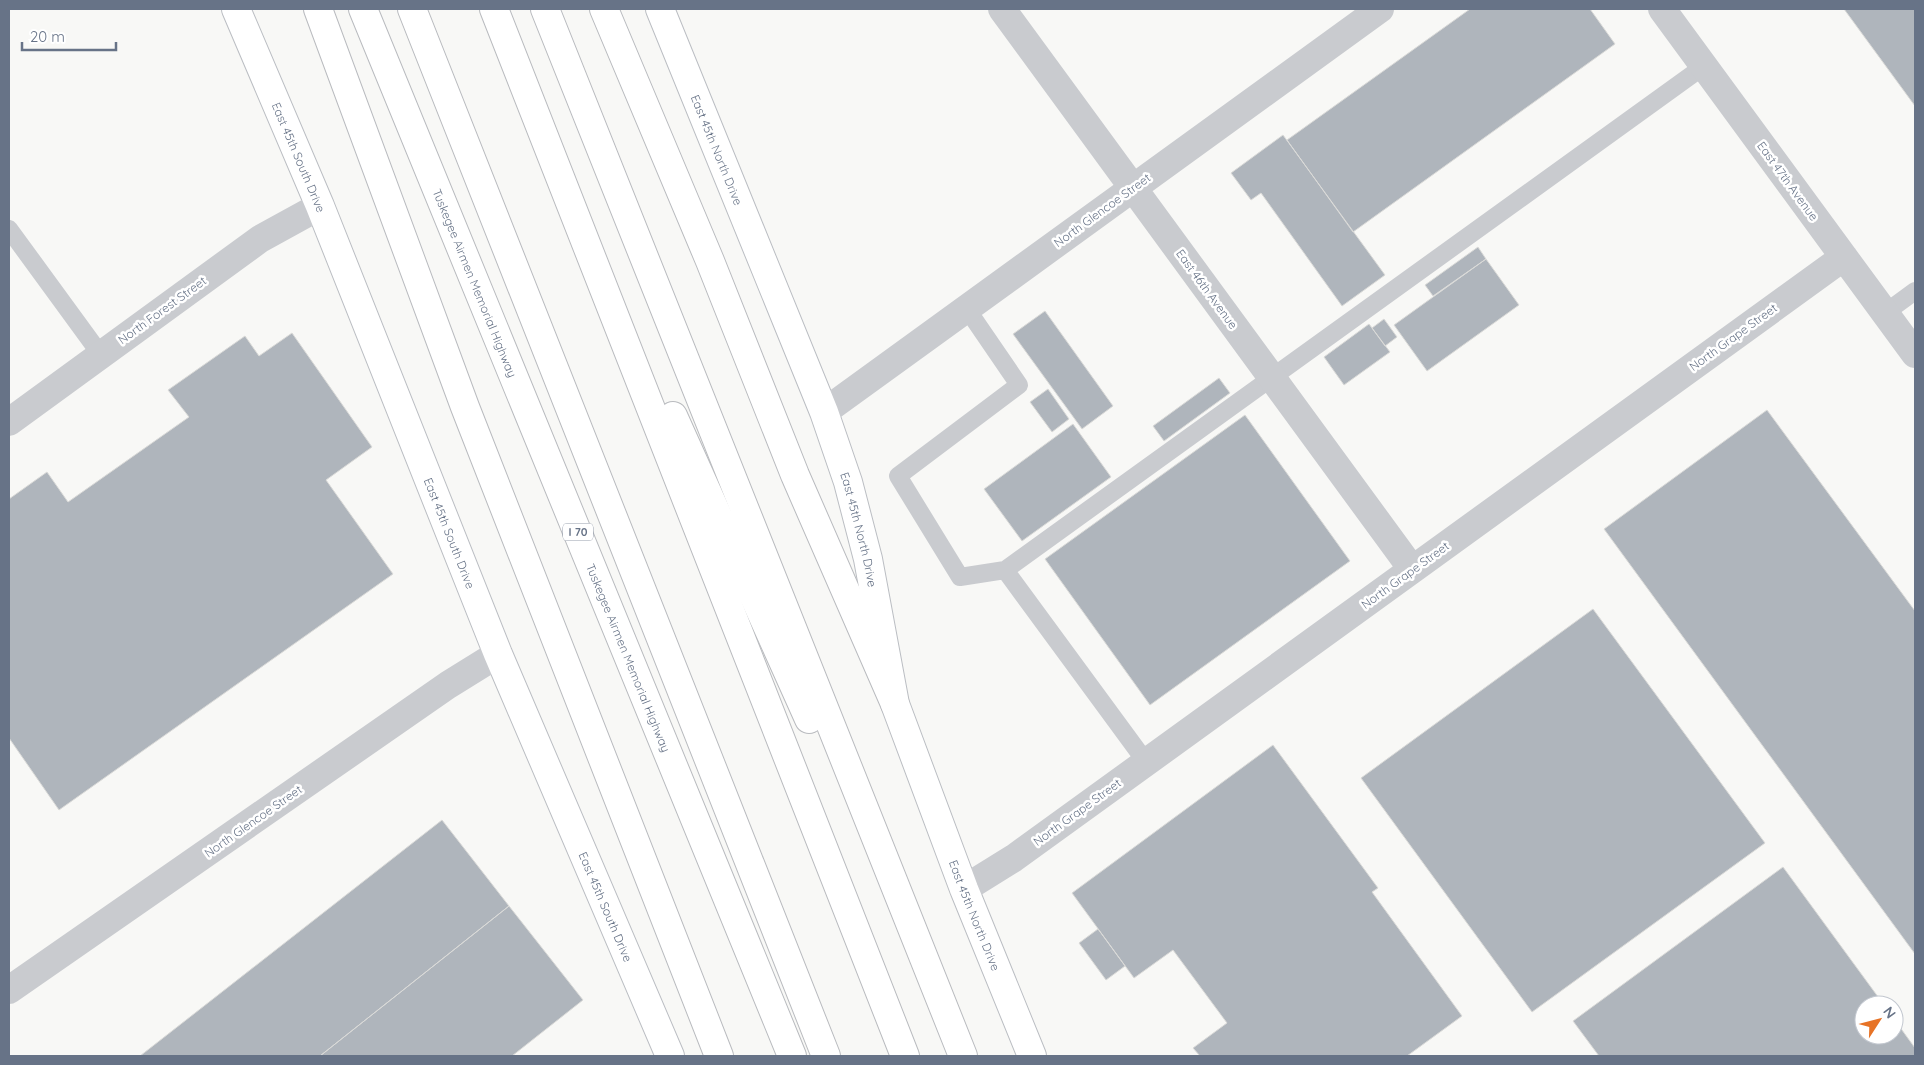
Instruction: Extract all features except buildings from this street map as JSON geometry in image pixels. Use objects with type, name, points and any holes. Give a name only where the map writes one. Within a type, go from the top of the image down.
[{"type":"main road","name":"East 45th South Drive","points":[[236,9],[320,206],[498,654],[670,1056]]},
{"type":"main road","points":[[318,9],[466,407],[719,1056]]},
{"type":"main road","name":"Tuskegee Airmen Memorial Highway","points":[[363,9],[792,1056]]},
{"type":"main road","points":[[412,9],[826,1056]]},
{"type":"main road","points":[[494,9],[905,1056]]},
{"type":"main road","points":[[544,9],[962,1056]]},
{"type":"main road","points":[[604,9],[710,261],[795,475],[895,704]]},
{"type":"main road","name":"East 45th North Drive","points":[[660,9],[824,412],[848,482],[868,559],[895,704],[964,889],[1032,1056]]},
{"type":"main road","points":[[528,96],[962,1056]]},
{"type":"street","name":"East 46th Avenue","points":[[1002,9],[1412,569]]},
{"type":"street","name":"North Glencoe Street","points":[[824,412],[1380,9]]},
{"type":"street","name":"East 47th Avenue","points":[[1662,9],[1915,354]]},
{"type":"street","name":"North Forest Street","points":[[9,422],[260,239],[320,206]]},
{"type":"street","name":"North Grape Street","points":[[964,889],[1014,858],[1844,257]]},
{"type":"street","name":"North Glencoe Street","points":[[9,990],[448,685],[498,654]]},
{"type":"lane","points":[[966,309],[1019,384],[898,476],[960,577],[1005,570],[1273,379],[1704,66]]},
{"type":"lane","points":[[9,229],[101,355]]},
{"type":"lane","points":[[1885,313],[1915,291]]},
{"type":"lane","points":[[1005,570],[1146,762]]}]
